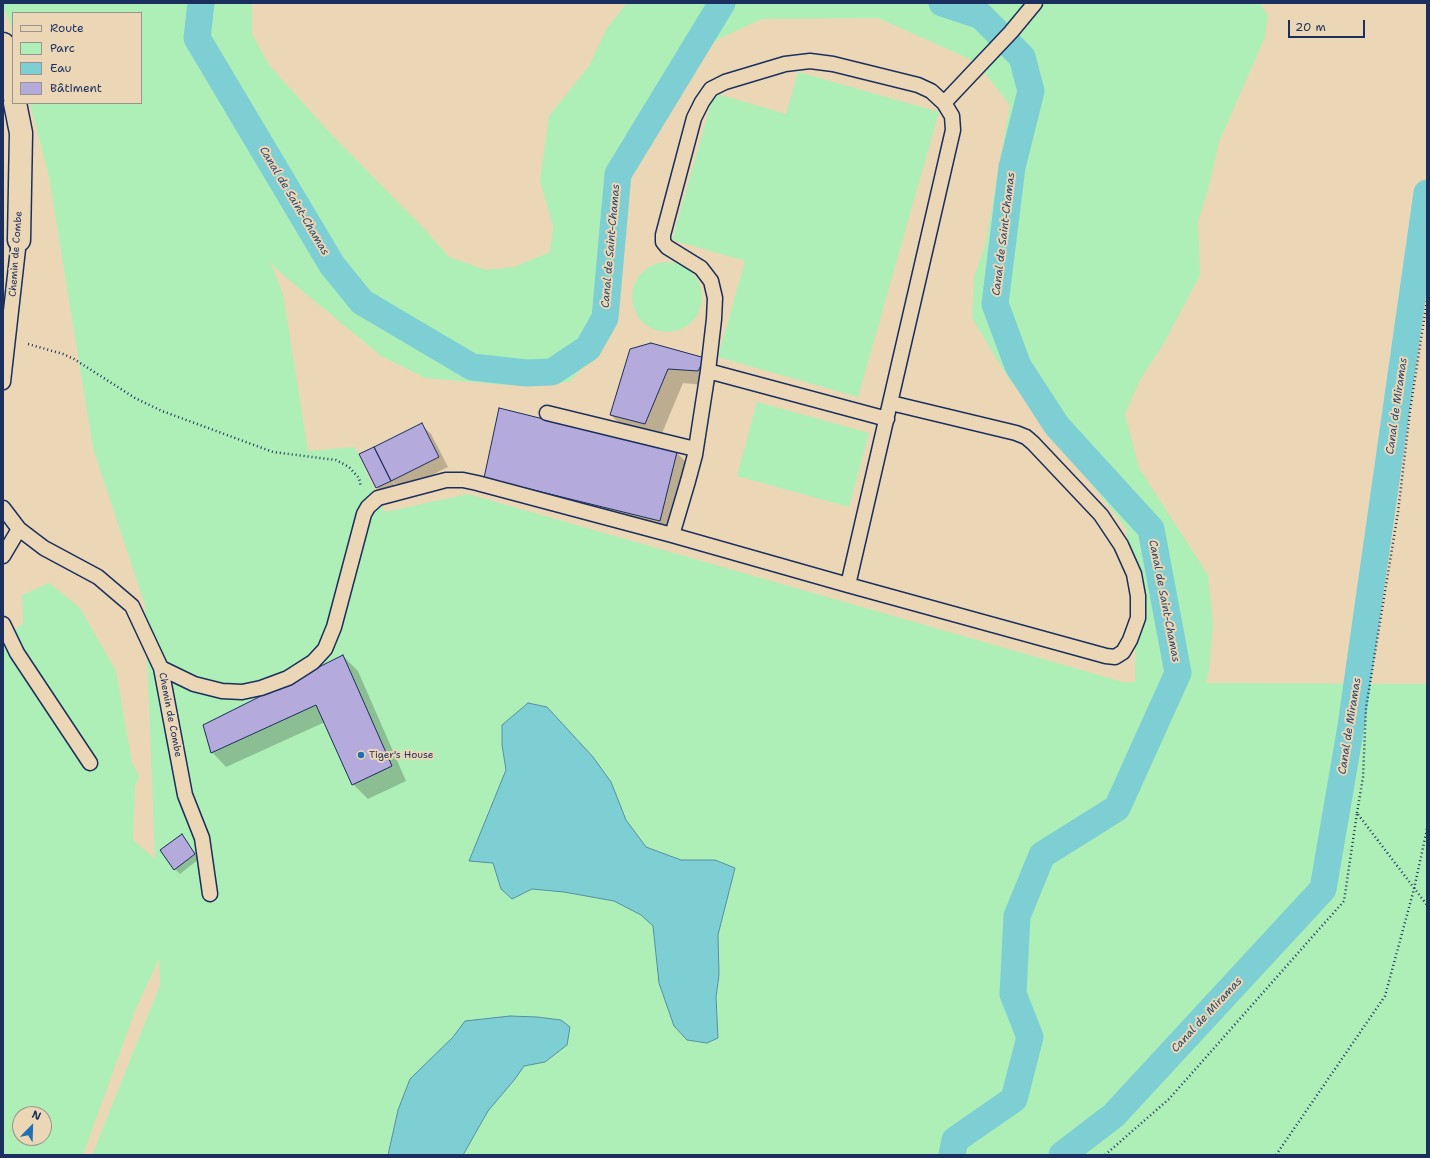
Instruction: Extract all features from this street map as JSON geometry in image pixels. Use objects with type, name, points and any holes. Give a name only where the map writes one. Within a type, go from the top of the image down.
[{"type":"street","points":[[3,44],[12,89]]},
{"type":"street","name":"Chemin de Combe","points":[[15,104],[21,133],[20,240]]},
{"type":"lane","points":[[944,103],[1011,32],[1035,3]]},
{"type":"lane","points":[[672,535],[688,481],[695,449],[708,371],[715,298],[711,281],[701,268],[667,247],[663,242],[663,235],[694,118],[702,102],[711,89],[725,82],[785,64],[810,61],[833,64],[918,85],[931,91],[944,103],[952,116],[954,130],[848,585]]},
{"type":"lane","name":"Chemin de Combe","points":[[3,382],[20,240]]},
{"type":"lane","points":[[708,371],[887,419]]},
{"type":"lane","points":[[161,668],[194,684],[222,691],[242,692],[261,688],[288,678],[313,662],[325,649],[334,627],[364,514],[368,507],[378,498],[446,480],[463,480],[672,535],[1106,656],[1115,657],[1123,652],[1130,640],[1138,618],[1138,596],[1134,574],[1121,545],[1100,515],[1026,437],[1016,433],[891,403]]},
{"type":"lane","points":[[548,413],[695,449]]},
{"type":"lane","name":"Chemin de Combe","points":[[3,508],[19,529],[44,548],[98,577],[132,606],[161,668],[185,795],[202,838],[210,894]]},
{"type":"lane","points":[[3,556],[19,529]]},
{"type":"lane","points":[[3,624],[17,653],[90,763]]},
{"type":"path","points":[[1105,1155],[1169,1099],[1344,901],[1363,778],[1366,708],[1398,512],[1410,411],[1427,300]]},
{"type":"path","points":[[8,338],[63,354],[74,359],[135,398],[162,411],[273,452],[336,460],[349,467],[358,478],[368,507]]},
{"type":"path","points":[[1357,813],[1427,905]]},
{"type":"path","points":[[1276,1155],[1385,996],[1414,889],[1427,829]]},
{"type":"green space","points":[[3,3],[252,3],[252,34],[269,65],[330,133],[427,232],[449,257],[486,270],[514,267],[550,252],[553,226],[540,181],[549,116],[589,66],[607,28],[627,3],[1260,3],[1268,16],[1265,37],[1219,142],[1209,186],[1198,222],[1200,275],[1164,343],[1140,380],[1125,414],[1139,468],[1208,575],[1213,623],[1209,669],[1206,683],[1427,684],[1427,1155],[92,1155],[160,985],[159,959],[136,1008],[83,1155],[3,1155],[3,642],[23,623],[22,595],[49,583],[80,608],[116,671],[132,763],[139,776],[135,786],[133,840],[155,859],[145,605],[93,448],[49,177],[30,104],[142,104],[142,12],[12,12],[12,30],[9,19],[3,8]],"holes":[[[878,18],[965,57],[978,65],[1010,105],[985,246],[974,277],[972,318],[1007,376],[1126,528],[1136,612],[1136,682],[1123,682],[468,494],[385,512],[355,447],[308,451],[283,294],[270,261],[277,270],[381,356],[425,378],[506,385],[569,382],[597,352],[609,333],[611,172],[671,61],[762,19]]]},
{"type":"green space","points":[[798,72],[939,112],[858,397],[718,357],[745,261],[672,240],[714,93],[786,114]]},
{"type":"green space","points":[[667,262],[680,265],[692,272],[699,284],[702,297],[699,310],[692,322],[680,329],[667,332],[654,329],[642,322],[635,310],[632,297],[635,284],[642,272],[654,265]]},
{"type":"green space","points":[[757,402],[869,433],[849,507],[737,476]]},
{"type":"water","points":[[528,703],[547,707],[593,757],[611,782],[626,820],[646,847],[681,860],[715,860],[735,868],[718,935],[719,975],[716,997],[718,1038],[707,1043],[687,1040],[674,1026],[659,983],[653,926],[641,915],[614,901],[564,892],[532,889],[512,899],[501,889],[493,863],[469,861],[506,770],[502,745],[502,725]]},
{"type":"water","points":[[510,1016],[561,1020],[570,1027],[567,1045],[545,1062],[524,1066],[488,1111],[463,1155],[388,1155],[398,1110],[410,1079],[453,1037],[465,1021]]},
{"type":"building","points":[[651,343],[705,358],[698,371],[668,369],[645,424],[610,415],[630,349]]},
{"type":"building","points":[[499,408],[677,452],[660,521],[484,478]]},
{"type":"building","points":[[422,423],[439,457],[391,481],[374,447]]},
{"type":"building","points":[[374,447],[391,481],[376,488],[359,454]]},
{"type":"building","points":[[343,655],[392,766],[352,785],[316,705],[211,753],[203,725]]},
{"type":"building","points":[[182,834],[195,854],[174,870],[160,850]]},
{"type":"waterway","name":"Canal de Saint-Chamas","points":[[201,3],[197,38],[332,265],[362,302],[472,367],[526,373],[552,372],[588,348],[605,318],[618,174],[722,3]]},
{"type":"waterway","name":"Canal de Saint-Chamas","points":[[942,3],[981,16],[1022,57],[1031,91],[1012,167],[995,304],[1018,366],[1057,426],[1151,529],[1178,673],[1117,808],[1042,855],[1017,916],[1013,994],[1030,1037],[1014,1099],[955,1140],[952,1155]]},
{"type":"waterway","name":"Canal de Miramas","points":[[1062,1155],[1114,1115],[1323,889],[1351,726],[1427,193]]},
{"type":"place","name":"Tiger's House","points":[[361,755]]}]
